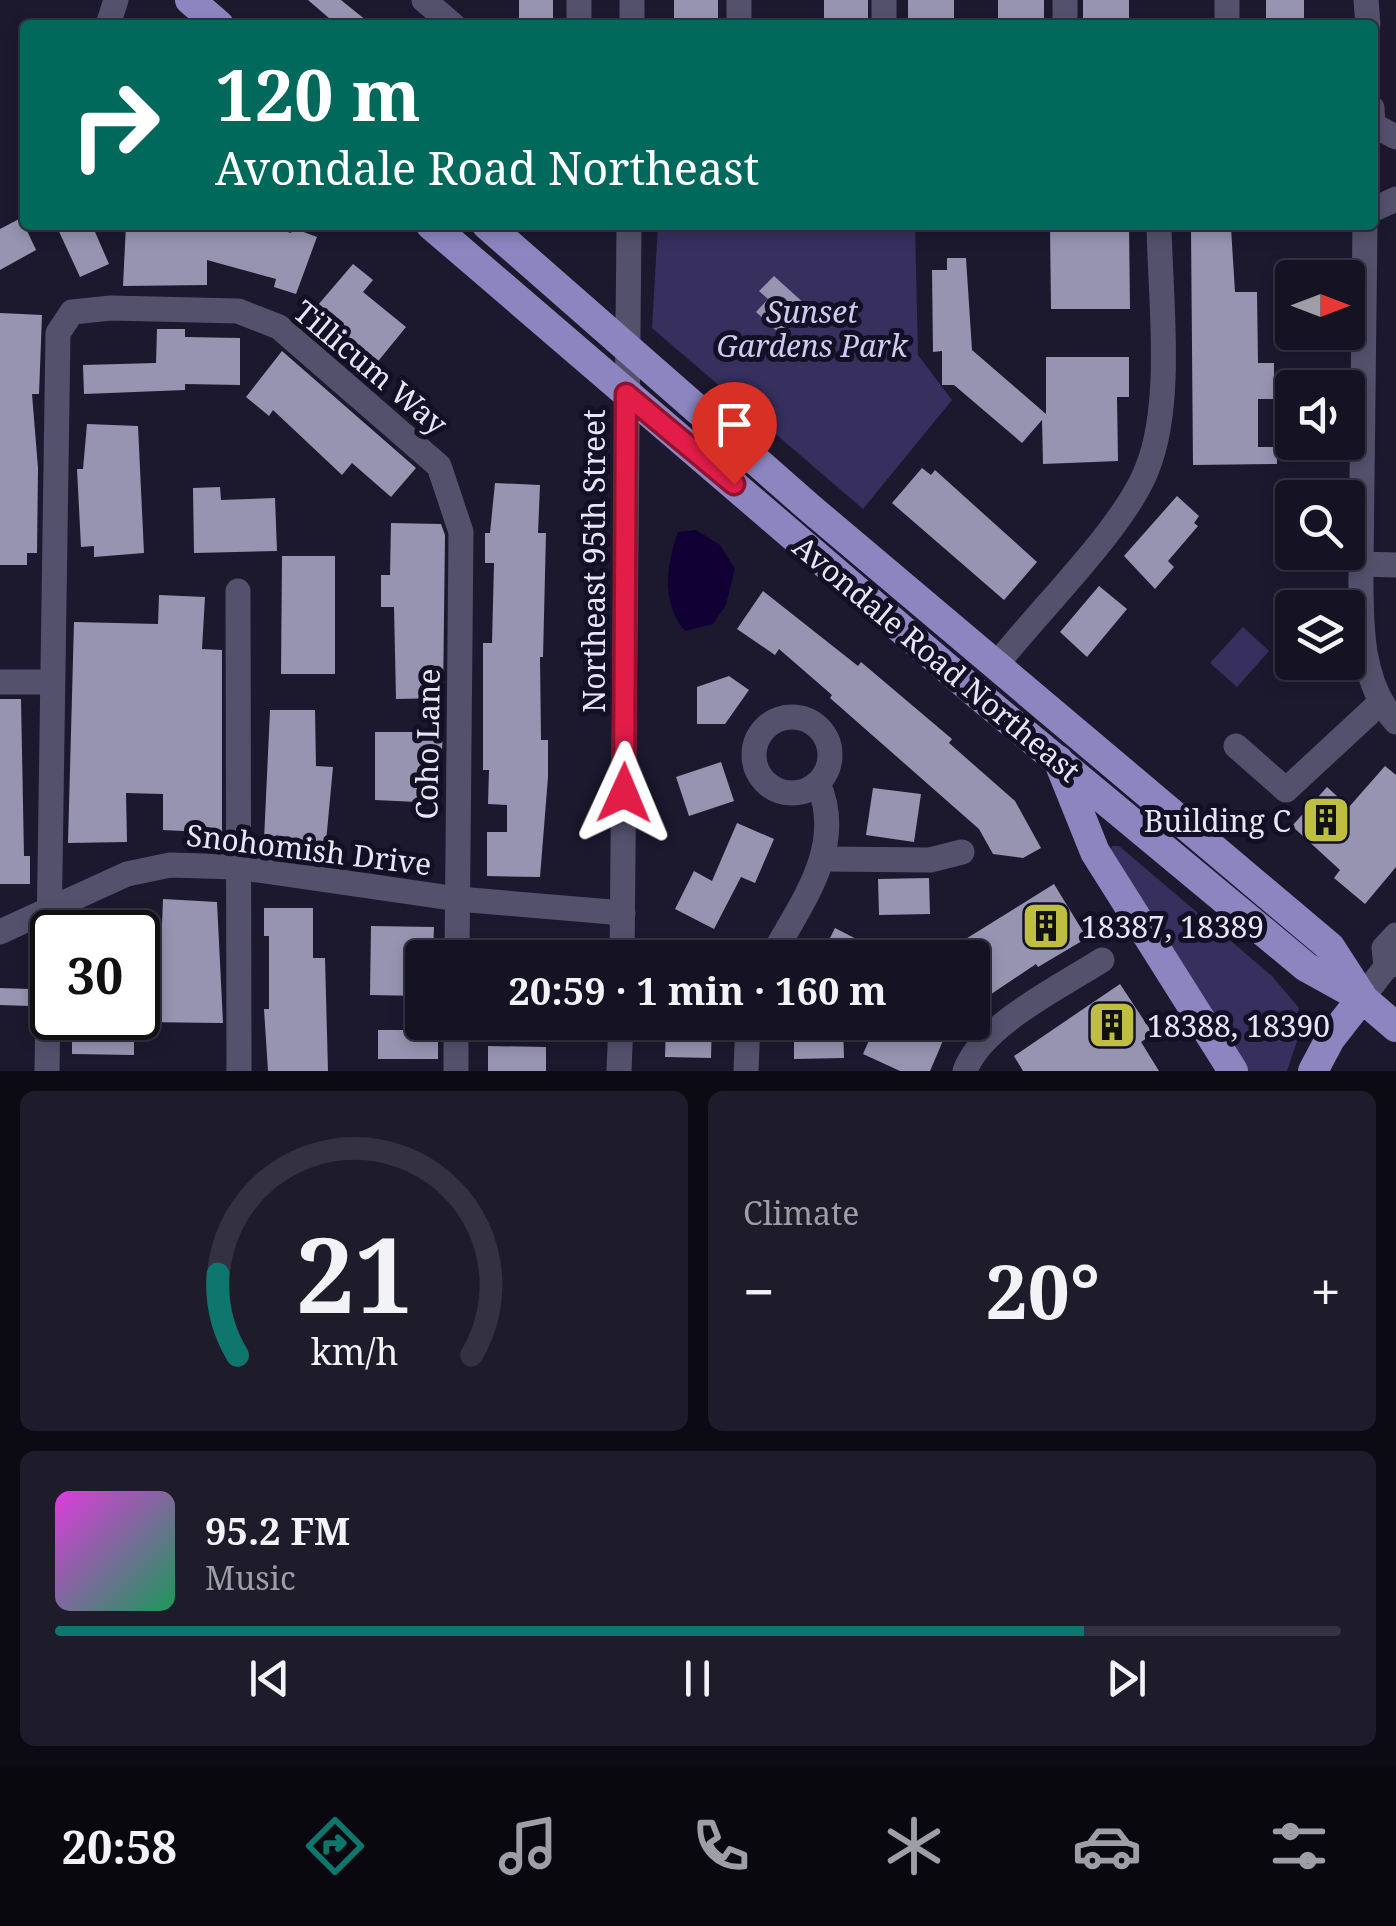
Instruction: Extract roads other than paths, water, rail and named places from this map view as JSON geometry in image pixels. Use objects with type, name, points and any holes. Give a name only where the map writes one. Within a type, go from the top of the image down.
[{"type":"main road","points":[[190,0],[213,20]]},
{"type":"main road","name":"Avondale Road Northeast","points":[[437,230],[915,641],[1306,967],[1362,998],[1396,1027]]},
{"type":"main road","name":"Avondale Road Northeast","points":[[493,230],[1330,947],[1362,998]]},
{"type":"main road","points":[[915,641],[942,643],[982,668],[998,664]]},
{"type":"main road","points":[[1058,760],[1077,816],[1095,852],[1233,1071]]},
{"type":"main road","points":[[1313,1071],[1330,1040],[1362,998]]},
{"type":"street","points":[[424,0],[447,20]]},
{"type":"street","name":"Northeast 95th Street","points":[[622,940],[630,230]]},
{"type":"street","points":[[998,664],[1118,515],[1149,466],[1157,431],[1160,373],[1159,230]]},
{"type":"street","points":[[1362,480],[1366,230]]},
{"type":"street","name":"Tillicum Way","points":[[50,682],[58,333],[72,312],[111,308],[238,311],[279,327],[440,466],[462,532]]},
{"type":"street","name":"Coho Lane","points":[[457,940],[462,532]]},
{"type":"street","points":[[1365,564],[1396,564]]},
{"type":"street","points":[[1236,746],[1286,790],[1389,712],[1365,650],[1361,570]]},
{"type":"street","points":[[238,591],[239,1071]]},
{"type":"street","points":[[0,682],[50,682],[49,910]]},
{"type":"street","points":[[781,940],[825,859],[826,801],[818,783]]},
{"type":"street","points":[[825,859],[930,860],[962,852]]},
{"type":"street","name":"Snohomish Drive","points":[[49,910],[128,874],[170,865],[237,867],[458,900],[623,913]]},
{"type":"street","name":"Snohomish Drive","points":[[0,932],[30,919]]},
{"type":"street","points":[[1362,998],[1391,966],[1384,948],[1396,935]]},
{"type":"street","points":[[965,1071],[976,1051],[998,1028],[1102,960]]},
{"type":"street","points":[[47,1040],[47,1071]]},
{"type":"street","points":[[456,1040],[456,1071]]},
{"type":"street","points":[[620,1040],[620,1071]]},
{"type":"street","points":[[746,1071],[747,1040]]},
{"type":"place","name":"Building C","points":[[1326,820]]},
{"type":"place","name":"18387, 18389","points":[[1046,926]]},
{"type":"place","name":"18388, 18390","points":[[1112,1025]]},
{"type":"park label","name":"Sunset Gardens Park","points":[[812,328]]}]
